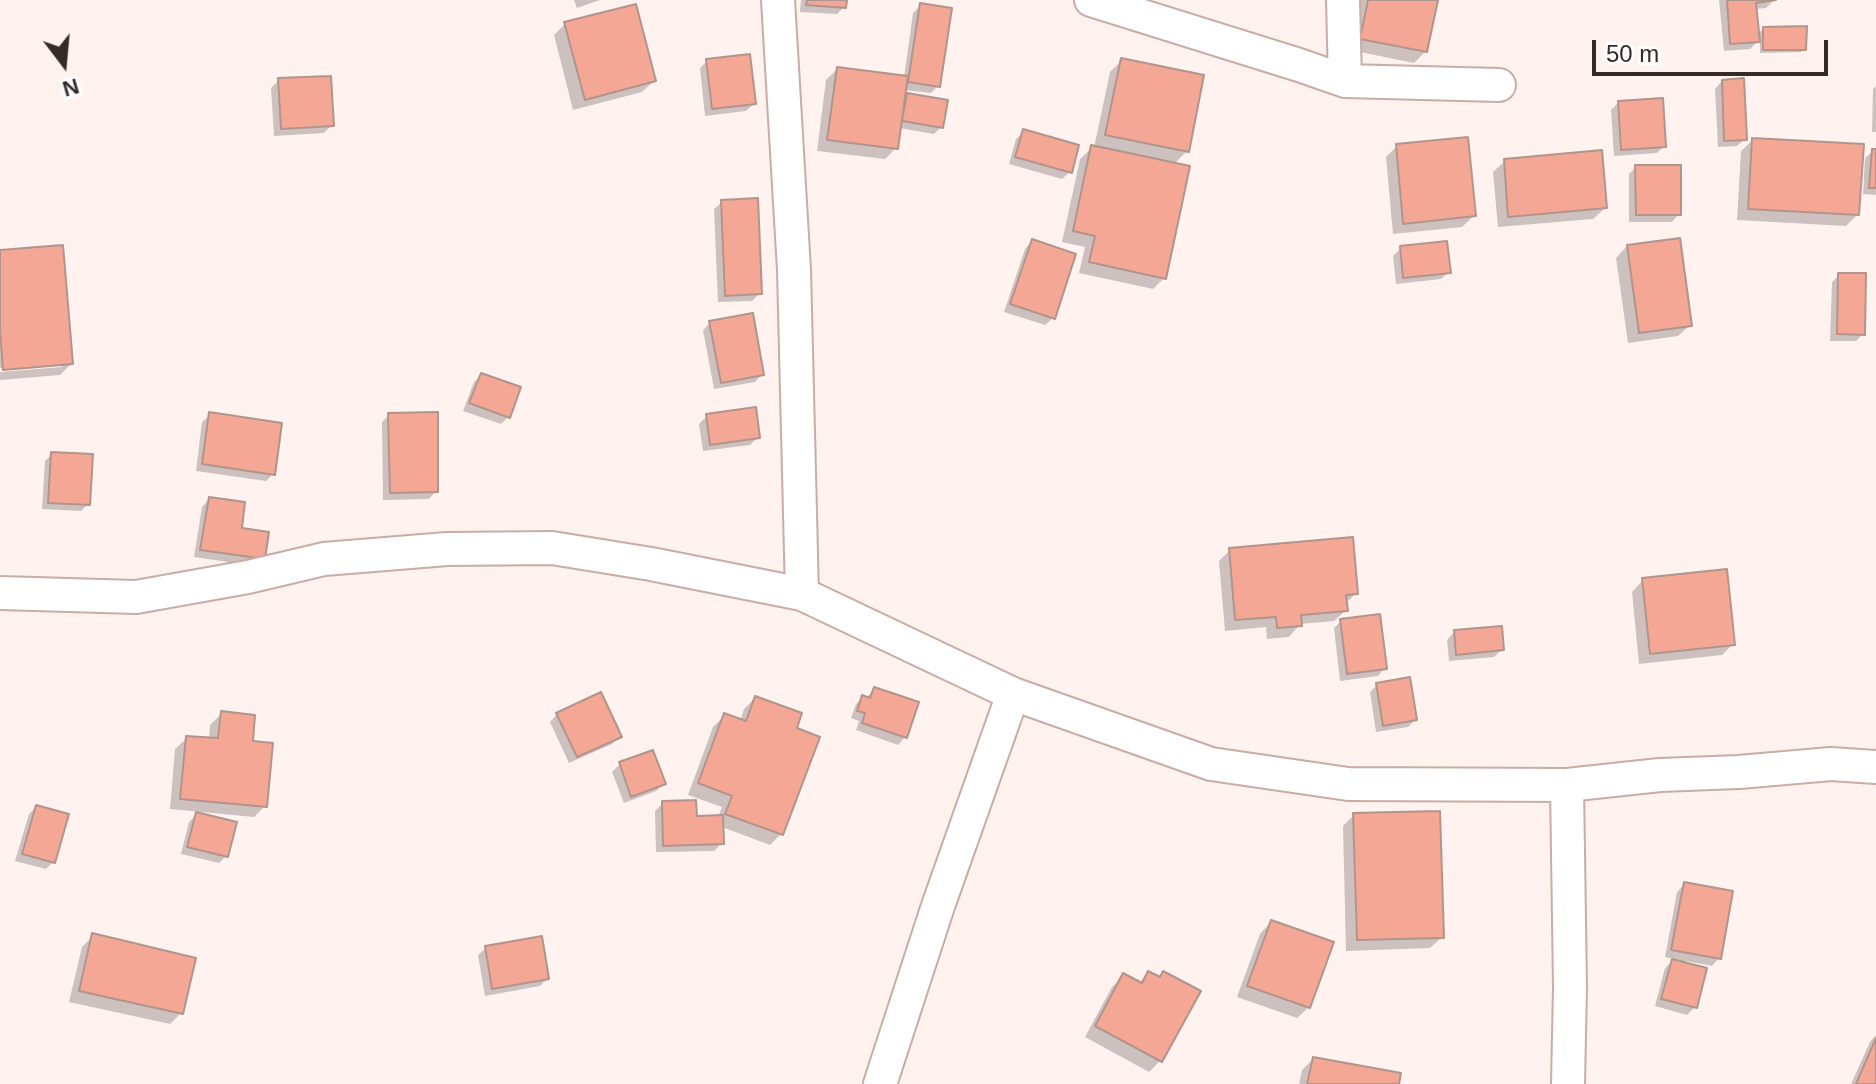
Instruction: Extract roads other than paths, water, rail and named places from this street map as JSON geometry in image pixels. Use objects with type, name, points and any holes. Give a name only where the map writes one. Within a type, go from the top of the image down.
[{"type":"street","points":[[778,0],[794,270],[802,594]]},
{"type":"street","points":[[1091,0],[1345,81],[1499,85]]},
{"type":"street","points":[[1343,0],[1345,81]]},
{"type":"street","points":[[0,593],[136,597],[248,577],[324,559],[447,549],[552,548],[802,594],[1013,694],[1211,764],[1348,784],[1567,785],[1660,775],[1831,764],[1876,767]]},
{"type":"street","points":[[880,1084],[938,906],[1013,694]]},
{"type":"street","points":[[1567,785],[1568,1084]]}]
